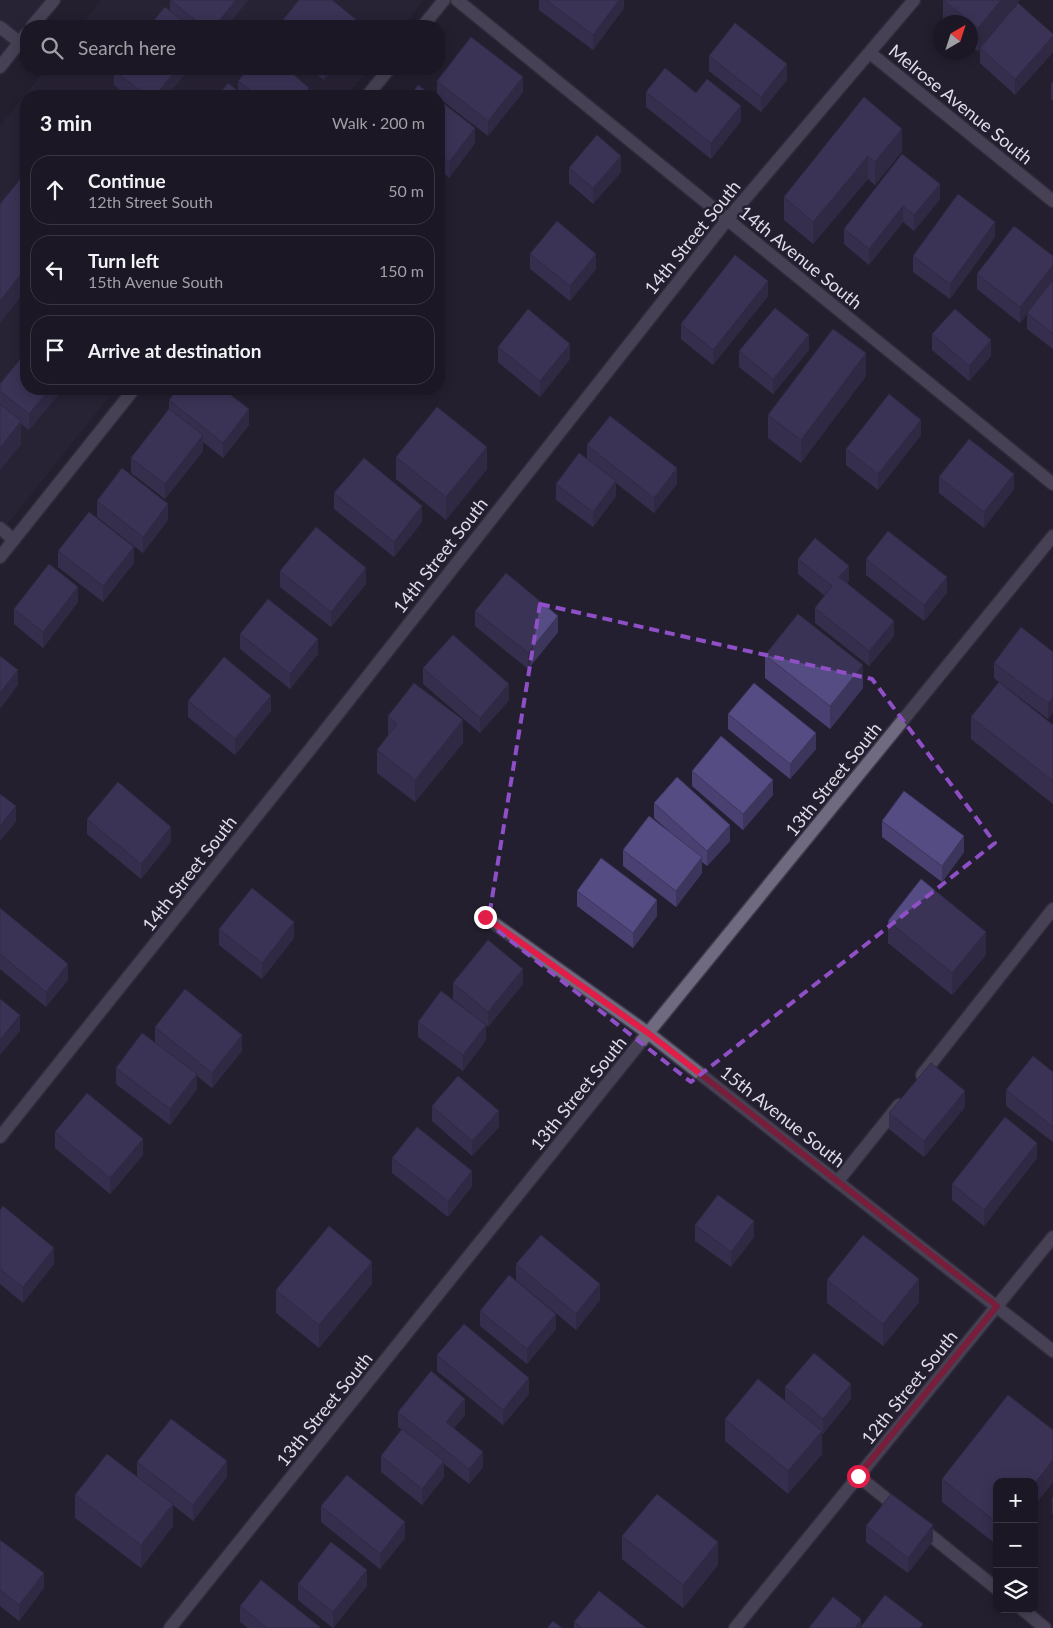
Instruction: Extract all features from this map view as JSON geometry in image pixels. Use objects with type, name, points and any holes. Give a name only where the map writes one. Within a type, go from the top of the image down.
[{"type":"street","points":[[37,20],[54,0]]},
{"type":"street","points":[[428,20],[444,0]]},
{"type":"street","name":"14th Avenue South","points":[[457,0],[1053,484]]},
{"type":"street","points":[[469,10],[478,0]]},
{"type":"street","name":"14th Street South","points":[[0,1137],[302,760],[727,220],[914,0]]},
{"type":"street","points":[[0,27],[20,37]]},
{"type":"street","points":[[0,67],[20,42]]},
{"type":"street","name":"Melrose Avenue South","points":[[870,53],[1053,201]]},
{"type":"street","points":[[372,90],[384,75]]},
{"type":"street","points":[[0,557],[129,395]]},
{"type":"street","points":[[0,528],[14,540]]},
{"type":"street","name":"13th Street South","points":[[170,1628],[648,1033],[1053,536]]},
{"type":"street","points":[[838,1182],[1053,909]]},
{"type":"street","name":"15th Avenue South","points":[[485,917],[648,1033],[1053,1351]]},
{"type":"street","name":"12th Street South","points":[[734,1628],[1053,1237]]},
{"type":"street","points":[[858,1476],[993,1586]]},
{"type":"street","points":[[1027,1613],[1045,1628]]},
{"type":"highlighted area","points":[[540,604],[872,679],[995,843],[691,1082],[488,923]]},
{"type":"shaded area","points":[[0,0],[62,0],[46,20],[20,20],[20,53],[0,78]]},
{"type":"shaded area","points":[[101,0],[424,0],[408,20],[85,20]]},
{"type":"shaded area","points":[[41,75],[364,75],[352,90],[29,90]]},
{"type":"shaded area","points":[[20,101],[20,395],[110,395],[0,533],[0,126]]},
{"type":"building","points":[[170,0],[236,0],[220,20],[195,20]]},
{"type":"building","points":[[299,0],[332,0],[357,20],[283,20]]},
{"type":"building","points":[[546,0],[619,0],[593,35]]},
{"type":"building","points":[[943,0],[1001,0],[978,28],[978,15],[962,15]]},
{"type":"building","points":[[1018,3],[1053,36],[1015,79],[980,48]]},
{"type":"building","points":[[165,7],[181,20],[154,20]]},
{"type":"building","points":[[735,23],[787,64],[761,97],[709,56]]},
{"type":"building","points":[[471,37],[523,77],[488,121],[437,81],[442,75],[445,75],[445,71]]},
{"type":"building","points":[[665,68],[696,93],[707,79],[741,106],[711,143],[646,92]]},
{"type":"building","points":[[120,75],[172,75],[160,90],[139,90]]},
{"type":"building","points":[[243,75],[294,75],[309,88],[307,90],[249,90],[238,81]]},
{"type":"building","points":[[228,83],[237,90],[223,90]]},
{"type":"building","points":[[418,85],[425,90],[414,90]]},
{"type":"building","points":[[864,97],[902,129],[875,162],[868,156],[813,222],[784,197]]},
{"type":"building","points":[[445,105],[475,128],[449,162],[445,159]]},
{"type":"building","points":[[597,135],[621,156],[593,188],[569,168]]},
{"type":"building","points":[[902,154],[940,184],[914,215],[903,206],[869,249],[844,229]]},
{"type":"building","points":[[20,179],[20,276],[0,301],[0,204]]},
{"type":"building","points":[[958,194],[995,222],[950,284],[913,256]]},
{"type":"building","points":[[557,221],[596,254],[570,286],[530,254]]},
{"type":"building","points":[[1014,226],[1053,256],[1053,265],[1020,307],[977,274]]},
{"type":"building","points":[[735,255],[768,281],[713,350],[681,324]]},
{"type":"building","points":[[1053,280],[1053,334],[1027,313]]},
{"type":"building","points":[[775,308],[809,335],[773,379],[739,351]]},
{"type":"building","points":[[528,309],[570,344],[540,381],[498,347]]},
{"type":"building","points":[[955,309],[991,340],[969,366],[932,334]]},
{"type":"building","points":[[833,329],[866,353],[801,440],[768,415]]},
{"type":"building","points":[[20,359],[20,395],[45,395],[29,414],[0,391],[0,384]]},
{"type":"building","points":[[889,394],[921,420],[878,474],[846,449]]},
{"type":"building","points":[[173,395],[231,395],[249,409],[223,443],[169,400]]},
{"type":"building","points":[[0,404],[21,421],[0,448]]},
{"type":"building","points":[[437,407],[487,447],[446,497],[396,457]]},
{"type":"building","points":[[169,409],[203,435],[165,484],[131,458]]},
{"type":"building","points":[[610,416],[677,468],[654,498],[587,445]]},
{"type":"building","points":[[969,439],[1014,474],[984,512],[939,477]]},
{"type":"building","points":[[579,453],[616,481],[593,512],[556,484]]},
{"type":"building","points":[[364,458],[422,506],[394,542],[334,493]]},
{"type":"building","points":[[122,468],[168,504],[143,537],[97,501]]},
{"type":"building","points":[[89,512],[134,547],[103,586],[58,551]]},
{"type":"building","points":[[316,527],[366,568],[331,612],[280,571]]},
{"type":"building","points":[[888,531],[947,577],[924,605],[866,559]]},
{"type":"building","points":[[815,538],[849,566],[839,577],[894,621],[869,651],[815,608],[832,586],[798,559]]},
{"type":"building","points":[[49,564],[78,587],[43,632],[14,609]]},
{"type":"building","points":[[506,573],[558,616],[528,653],[475,611]]},
{"type":"building","points":[[268,599],[318,639],[290,674],[240,634]]},
{"type":"building","points":[[798,614],[863,665],[830,706],[765,655]]},
{"type":"building","points":[[1021,627],[1053,652],[1053,697],[1048,703],[994,663]]},
{"type":"building","points":[[453,635],[509,684],[480,718],[423,668]]},
{"type":"building","points":[[0,656],[18,670],[0,693]]},
{"type":"building","points":[[224,657],[271,696],[235,739],[188,701]]},
{"type":"building","points":[[999,682],[1053,725],[1053,781],[971,717]]},
{"type":"building","points":[[414,683],[463,720],[415,780],[377,750],[397,724],[388,716]]},
{"type":"building","points":[[754,683],[816,733],[790,764],[728,714]]},
{"type":"building","points":[[721,736],[773,780],[743,814],[692,771]]},
{"type":"building","points":[[677,777],[730,825],[707,851],[654,803]]},
{"type":"building","points":[[118,782],[171,827],[141,864],[87,819]]},
{"type":"building","points":[[904,791],[964,836],[942,866],[882,821]]},
{"type":"building","points":[[0,794],[16,806],[0,826]]},
{"type":"building","points":[[649,816],[702,857],[676,891],[623,850]]},
{"type":"building","points":[[601,858],[657,900],[633,933],[577,891]]},
{"type":"building","points":[[921,879],[986,932],[952,973],[888,921]]},
{"type":"building","points":[[252,888],[294,922],[262,963],[219,929]]},
{"type":"building","points":[[0,908],[68,964],[46,992],[0,954]]},
{"type":"building","points":[[488,940],[523,969],[488,1012],[453,983]]},
{"type":"building","points":[[185,989],[242,1035],[212,1073],[155,1027]]},
{"type":"building","points":[[441,991],[486,1025],[463,1055],[418,1022]]},
{"type":"building","points":[[0,999],[20,1015],[0,1040]]},
{"type":"building","points":[[142,1033],[197,1074],[170,1109],[116,1068]]},
{"type":"building","points":[[1033,1056],[1053,1072],[1053,1127],[1006,1090]]},
{"type":"building","points":[[931,1063],[965,1091],[924,1141],[889,1113]]},
{"type":"building","points":[[458,1076],[499,1111],[472,1141],[432,1106]]},
{"type":"building","points":[[87,1093],[143,1139],[110,1178],[55,1132]]},
{"type":"building","points":[[1005,1117],[1037,1143],[984,1210],[952,1184]]},
{"type":"building","points":[[417,1127],[472,1171],[448,1201],[392,1158]]},
{"type":"building","points":[[718,1195],[754,1221],[731,1252],[695,1225]]},
{"type":"building","points":[[3,1206],[54,1248],[23,1287],[0,1269],[0,1210]]},
{"type":"building","points":[[329,1226],[372,1262],[319,1325],[276,1290]]},
{"type":"building","points":[[541,1235],[600,1284],[576,1314],[516,1264]]},
{"type":"building","points":[[863,1235],[919,1279],[883,1324],[827,1280]]},
{"type":"building","points":[[509,1275],[556,1314],[527,1349],[480,1311]]},
{"type":"building","points":[[464,1324],[529,1378],[503,1410],[437,1355]]},
{"type":"building","points":[[814,1353],[851,1384],[823,1419],[785,1387]]},
{"type":"building","points":[[431,1371],[465,1399],[446,1422],[483,1452],[469,1469],[398,1412]]},
{"type":"building","points":[[758,1379],[822,1431],[788,1471],[725,1419]]},
{"type":"building","points":[[1008,1395],[1053,1430],[1053,1460],[1038,1479],[993,1478],[993,1520],[942,1479]]},
{"type":"building","points":[[171,1419],[227,1461],[193,1505],[137,1462]]},
{"type":"building","points":[[402,1429],[444,1461],[422,1489],[381,1456]]},
{"type":"building","points":[[107,1454],[173,1504],[141,1545],[75,1495]]},
{"type":"building","points":[[347,1475],[405,1522],[380,1554],[321,1506]]},
{"type":"building","points":[[657,1494],[718,1542],[683,1585],[622,1536]]},
{"type":"building","points":[[891,1494],[933,1525],[908,1558],[866,1526]]},
{"type":"building","points":[[0,1540],[44,1573],[19,1605],[0,1590]]},
{"type":"building","points":[[331,1542],[367,1570],[333,1612],[298,1584]]},
{"type":"building","points":[[261,1580],[321,1628],[267,1628],[240,1606]]},
{"type":"building","points":[[599,1591],[646,1628],[582,1628],[574,1622]]},
{"type":"building","points":[[885,1595],[923,1624],[920,1628],[860,1628]]},
{"type":"building","points":[[833,1597],[861,1619],[855,1628],[809,1628]]},
{"type":"building","points":[[553,1621],[562,1628],[547,1628]]},
{"type":"route","points":[[485,917],[648,1033],[997,1306],[858,1476]]}]
